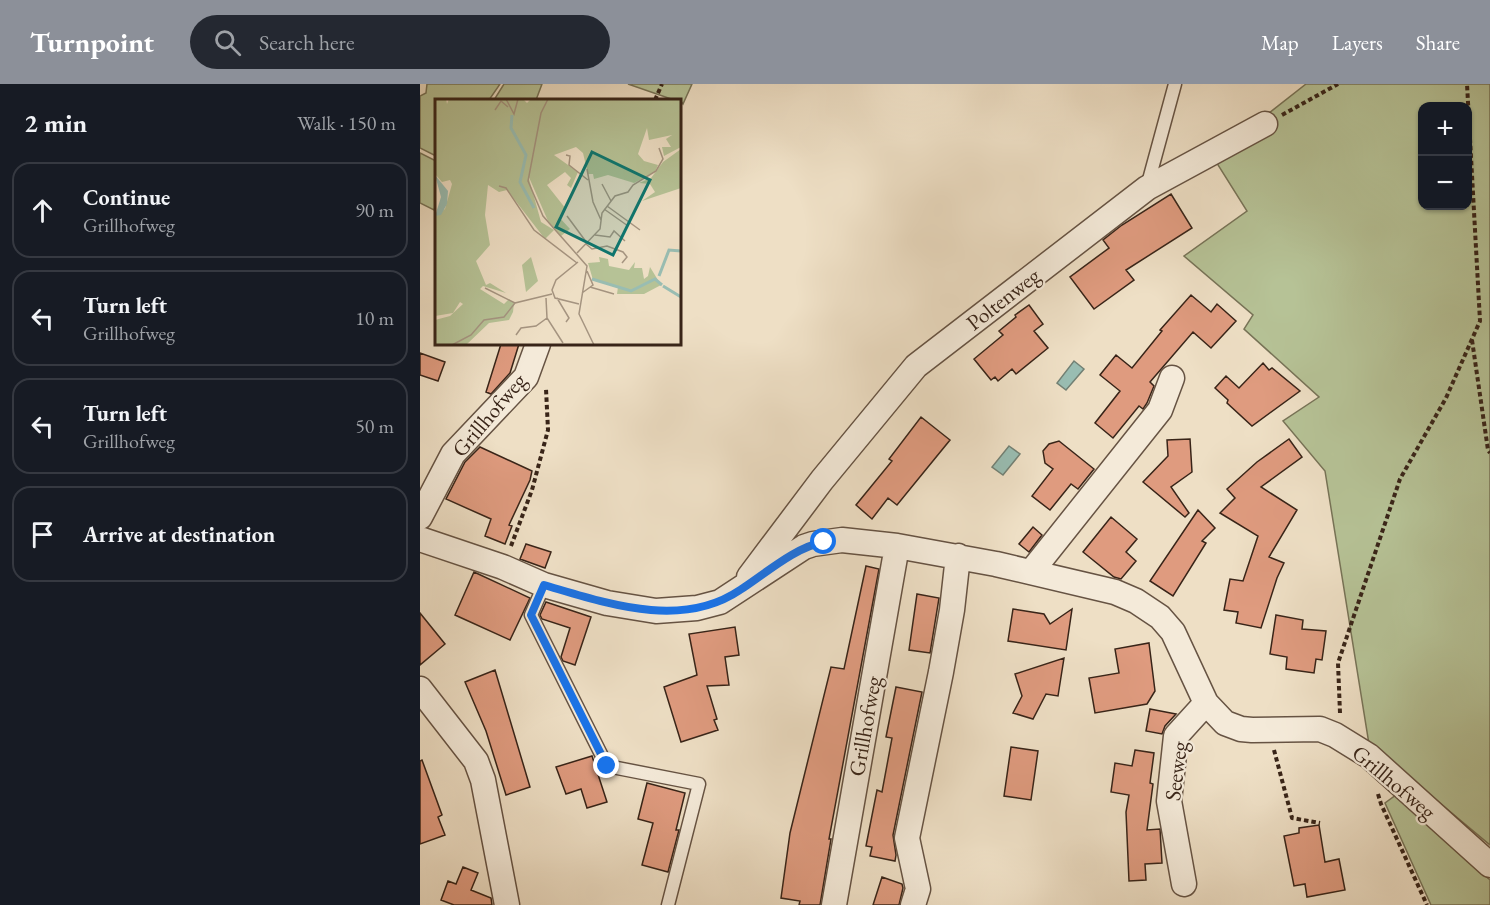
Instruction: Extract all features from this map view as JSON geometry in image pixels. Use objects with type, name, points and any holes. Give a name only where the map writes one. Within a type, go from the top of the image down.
[{"type":"street","name":"Poltenweg","points":[[736,593],[822,480],[916,366],[1147,188],[1265,124]]},
{"type":"street","name":"Grillhofweg","points":[[420,517],[453,454],[526,377],[538,345]]},
{"type":"street","points":[[1031,572],[1160,410],[1172,378]]},
{"type":"street","name":"Grillhofweg","points":[[420,539],[503,567],[544,585],[607,603],[656,611],[705,606],[720,602],[804,548],[813,544],[842,540],[958,556],[1115,592],[1136,601],[1153,612],[1173,632],[1206,703],[1219,718],[1232,726],[1252,730],[1320,729],[1341,739],[1369,756],[1490,865]]},
{"type":"street","name":"Grillhofweg","points":[[834,905],[897,546]]},
{"type":"street","points":[[913,905],[918,889],[907,838],[941,672],[952,610],[958,556]]},
{"type":"street","points":[[420,690],[476,761],[483,780],[507,905]]},
{"type":"street","name":"Seeweg","points":[[1184,884],[1169,801],[1176,736],[1206,703]]},
{"type":"lane","points":[[1147,188],[1175,84]]},
{"type":"lane","points":[[544,585],[531,615],[607,766],[699,784],[668,905]]},
{"type":"path","points":[[655,99],[662,84]]},
{"type":"path","points":[[1265,124],[1338,84]]},
{"type":"path","points":[[1341,739],[1338,663],[1400,479],[1446,398],[1480,321],[1467,84]]},
{"type":"path","points":[[1472,339],[1490,453]]},
{"type":"path","points":[[503,567],[532,490],[548,430],[546,387]]},
{"type":"path","points":[[1269,729],[1292,818],[1320,823]]},
{"type":"path","points":[[1369,756],[1381,804],[1427,905]]},
{"type":"green space","points":[[427,84],[500,84],[490,99],[435,99],[435,156],[420,148],[420,96],[426,93]]},
{"type":"green space","points":[[504,84],[542,84],[536,99],[495,99]]},
{"type":"green space","points":[[628,84],[692,84],[683,104],[681,99],[671,99]]},
{"type":"green space","points":[[1306,84],[1490,84],[1490,845],[1369,744],[1325,471],[1283,421],[1319,397],[1244,329],[1253,315],[1184,256],[1247,211],[1213,157]]},
{"type":"green space","points":[[420,153],[435,160],[434,210],[420,203]]},
{"type":"green space","points":[[1396,795],[1490,880],[1490,905],[1431,905],[1385,803]]},
{"type":"water","points":[[1074,361],[1084,369],[1066,390],[1057,383]]},
{"type":"water","points":[[1009,446],[1020,454],[1003,475],[992,467]]},
{"type":"building","points":[[1171,194],[1192,228],[1126,270],[1134,280],[1094,309],[1070,277],[1109,248],[1103,240]]},
{"type":"building","points":[[1191,295],[1211,312],[1217,304],[1236,321],[1211,348],[1193,332],[1150,382],[1154,386],[1143,409],[1139,406],[1113,438],[1095,423],[1120,391],[1100,375],[1116,355],[1132,368],[1162,331],[1160,330]]},
{"type":"building","points":[[1029,305],[1043,324],[1034,331],[1048,348],[1016,374],[1012,369],[998,381],[995,377],[991,380],[974,359],[1003,335],[999,331]]},
{"type":"building","points":[[501,345],[519,345],[510,373],[491,394],[486,392]]},
{"type":"building","points":[[420,353],[445,362],[438,381],[420,375]]},
{"type":"building","points":[[1263,363],[1269,370],[1272,368],[1300,391],[1252,426],[1227,403],[1228,400],[1215,388],[1226,376],[1239,388]]},
{"type":"building","points":[[921,417],[950,440],[897,505],[888,498],[872,519],[856,505],[892,461],[889,459]]},
{"type":"building","points":[[1190,439],[1192,472],[1171,487],[1189,513],[1185,517],[1143,482],[1168,456],[1167,440]]},
{"type":"building","points":[[1289,439],[1302,457],[1261,487],[1297,510],[1269,557],[1284,563],[1261,628],[1236,623],[1238,612],[1224,610],[1230,579],[1243,581],[1258,536],[1220,513],[1235,498],[1227,489],[1257,462]]},
{"type":"building","points":[[1059,441],[1094,469],[1078,489],[1071,484],[1050,510],[1032,496],[1053,469],[1045,463],[1043,451],[1049,444]]},
{"type":"building","points":[[480,447],[532,471],[509,525],[512,526],[505,544],[485,536],[491,519],[446,499],[465,462]]},
{"type":"building","points":[[1198,510],[1215,528],[1202,541],[1206,543],[1173,596],[1150,581]]},
{"type":"building","points":[[1111,517],[1137,539],[1126,552],[1136,561],[1121,579],[1114,577],[1083,552]]},
{"type":"building","points":[[1033,527],[1042,535],[1029,552],[1019,544]]},
{"type":"building","points":[[526,544],[551,552],[545,568],[520,559]]},
{"type":"building","points":[[866,566],[879,569],[829,839],[831,839],[820,905],[799,905],[800,901],[781,898],[790,833],[831,667],[844,669]]},
{"type":"building","points":[[474,572],[530,598],[510,640],[455,615]]},
{"type":"building","points":[[917,594],[939,598],[930,653],[909,650]]},
{"type":"building","points":[[546,602],[591,617],[575,665],[563,661],[561,657],[570,628],[542,619],[540,615]]},
{"type":"building","points":[[1013,609],[1044,614],[1050,624],[1072,609],[1066,650],[1008,641]]},
{"type":"building","points":[[420,613],[445,644],[420,665]]},
{"type":"building","points":[[1276,615],[1303,620],[1302,629],[1326,631],[1322,660],[1316,659],[1314,673],[1286,669],[1287,657],[1270,654]]},
{"type":"building","points":[[735,627],[739,655],[725,657],[729,685],[707,686],[718,730],[681,742],[664,687],[697,675],[689,634]]},
{"type":"building","points":[[1149,643],[1155,691],[1147,704],[1095,713],[1089,678],[1119,673],[1115,649]]},
{"type":"building","points":[[1064,658],[1058,696],[1046,694],[1033,719],[1013,713],[1022,696],[1015,674]]},
{"type":"building","points":[[495,670],[530,787],[506,795],[486,731],[465,682]]},
{"type":"building","points":[[896,687],[922,692],[893,835],[895,861],[870,856],[872,847],[866,846],[877,790],[882,792],[892,738],[886,737]]},
{"type":"building","points":[[1150,709],[1176,714],[1165,726],[1162,734],[1146,731]]},
{"type":"building","points":[[1011,747],[1038,751],[1031,800],[1004,796]]},
{"type":"building","points":[[1135,750],[1154,753],[1150,783],[1153,784],[1147,830],[1160,829],[1162,863],[1145,864],[1146,880],[1129,881],[1126,812],[1129,795],[1111,792],[1115,763],[1132,766]]},
{"type":"building","points":[[592,756],[607,802],[587,808],[581,789],[566,794],[556,767]]},
{"type":"building","points":[[422,760],[442,815],[438,817],[445,835],[420,844],[420,761]]},
{"type":"building","points":[[647,783],[685,793],[676,830],[679,830],[668,872],[642,865],[653,823],[638,819]]},
{"type":"building","points":[[1319,825],[1325,862],[1339,859],[1345,890],[1307,897],[1305,884],[1294,886],[1284,836],[1299,833],[1299,828]]},
{"type":"building","points":[[463,867],[478,873],[471,890],[491,898],[492,905],[454,905],[441,900],[448,881],[456,884]]},
{"type":"building","points":[[882,877],[902,884],[899,905],[873,905]]},
{"type":"route","points":[[607,766],[531,615],[544,585],[633,608],[656,611],[698,608],[720,602],[804,548],[824,542]]}]
